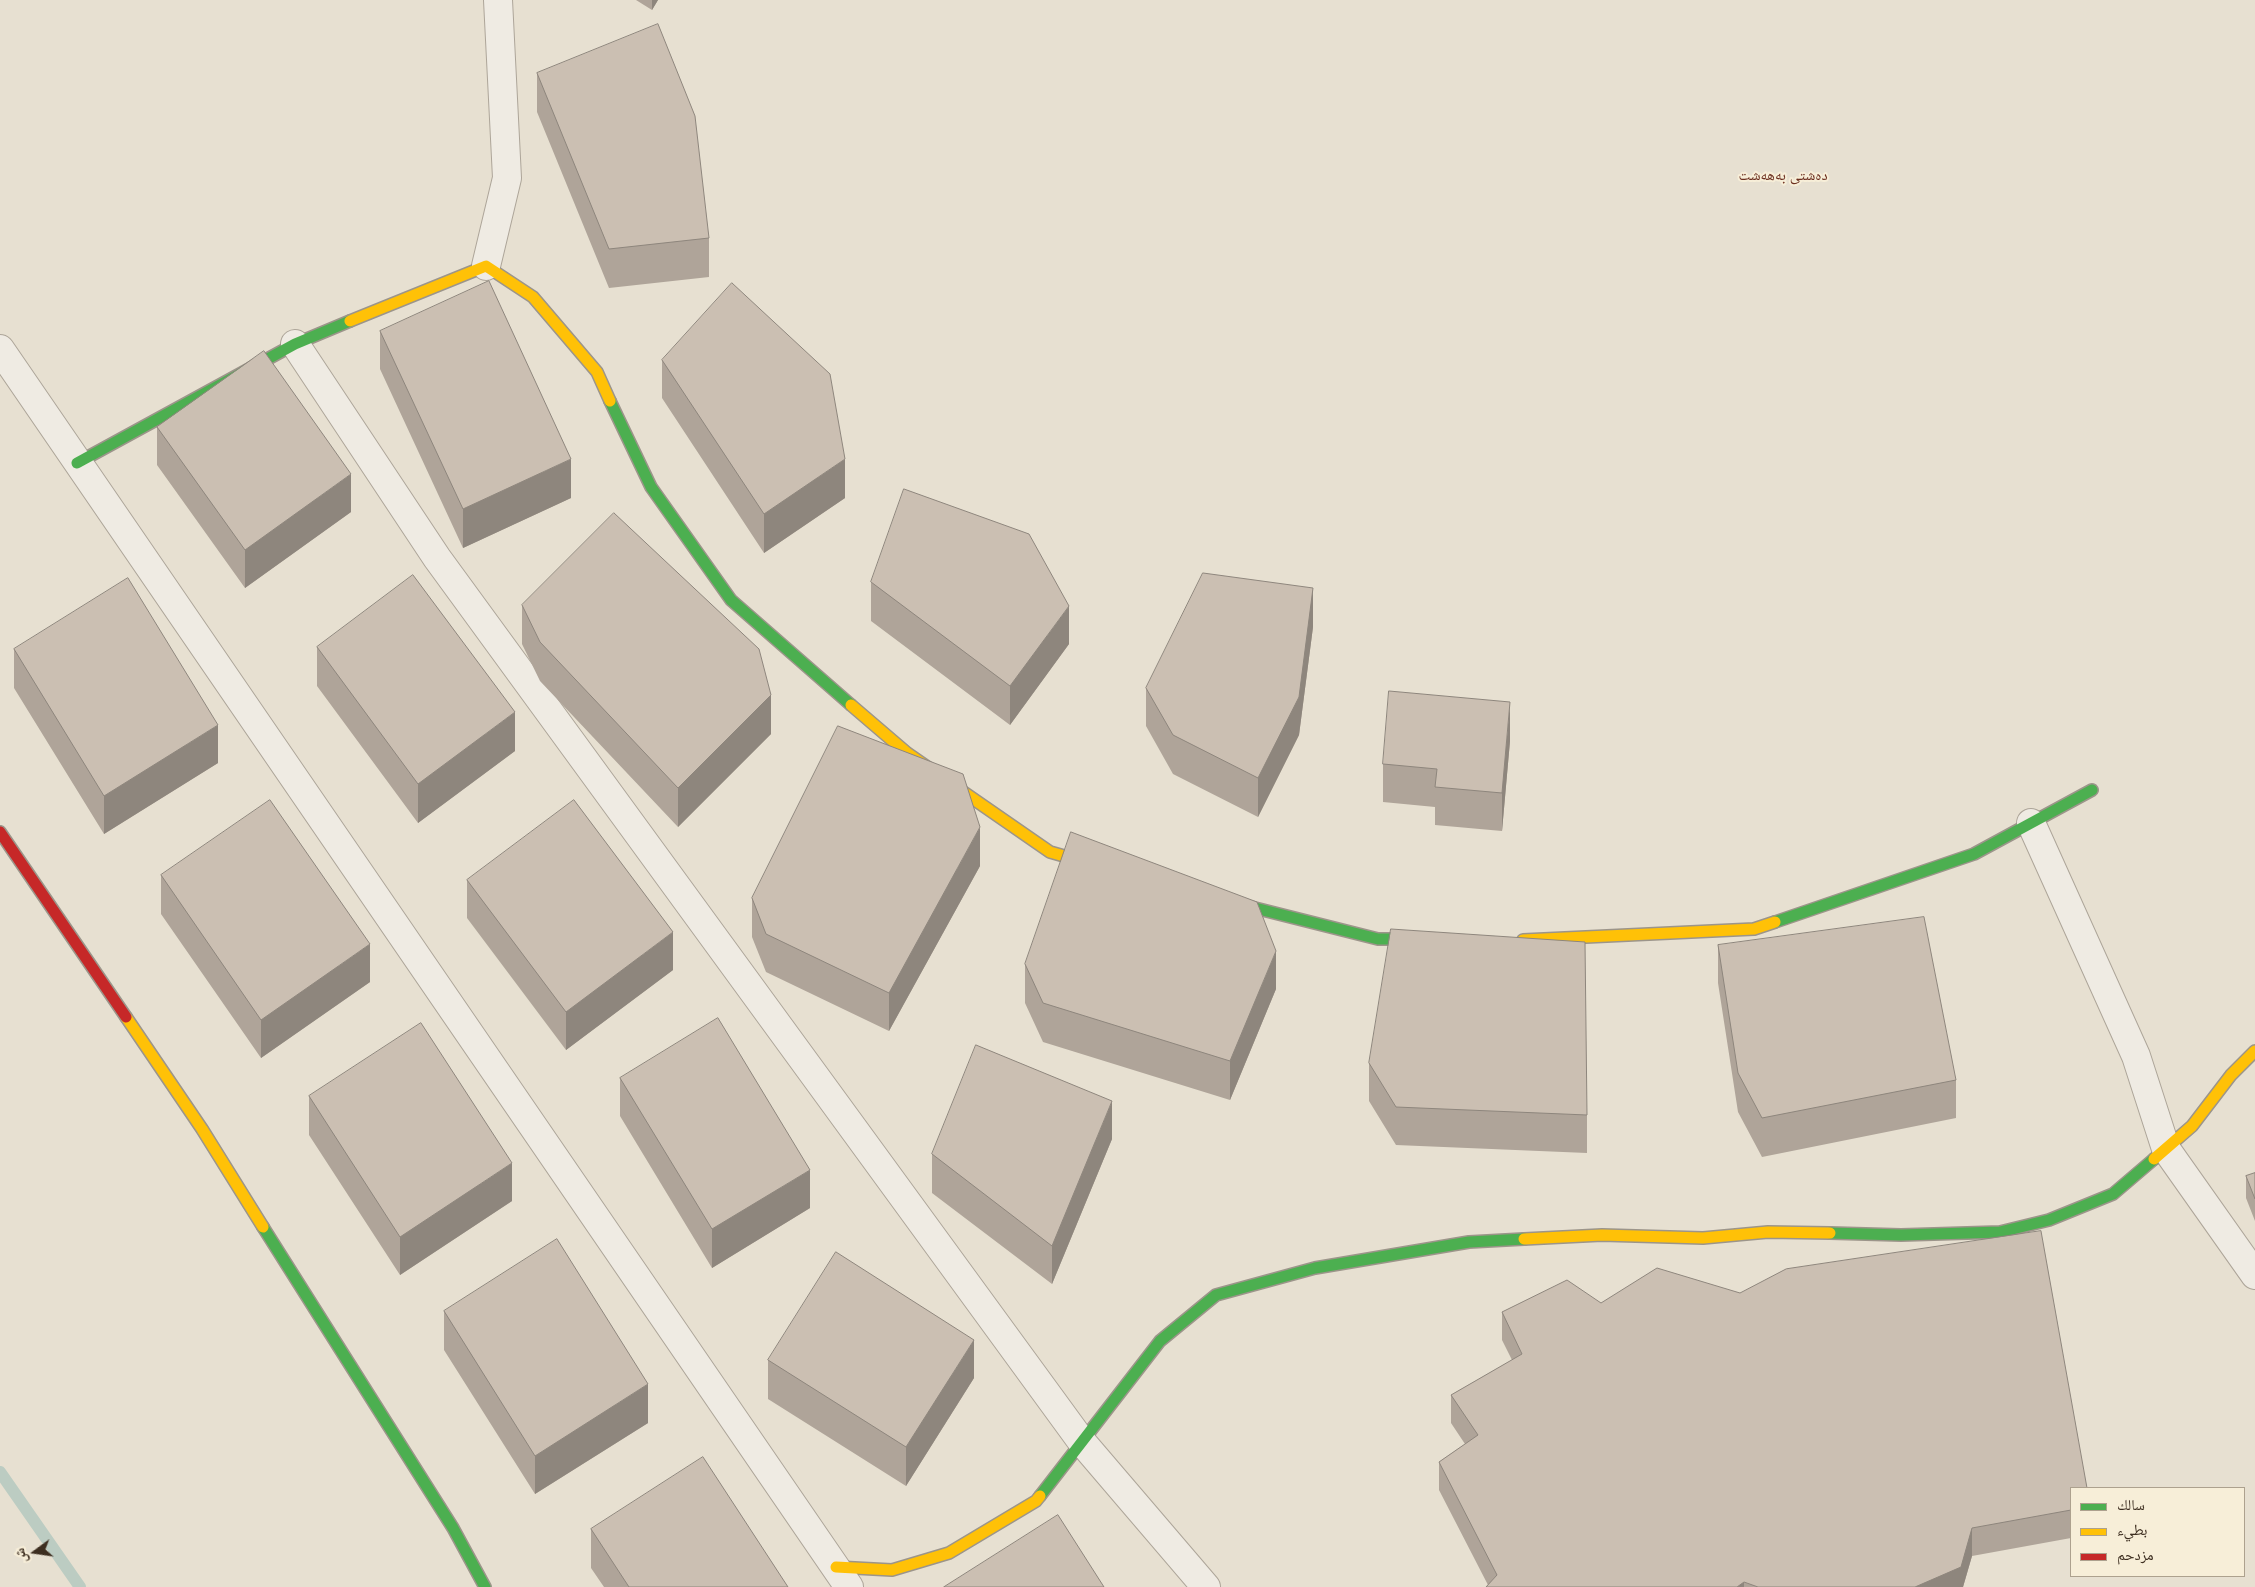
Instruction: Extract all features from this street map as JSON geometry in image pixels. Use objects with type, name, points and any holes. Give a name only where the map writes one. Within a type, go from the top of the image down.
[{"type":"street","points":[[486,266],[507,178],[498,0]]},
{"type":"street","points":[[77,463],[295,344],[486,266]]},
{"type":"street","points":[[486,266],[533,297],[597,372],[651,487],[731,600],[907,753],[1050,852],[1114,870]]},
{"type":"street","points":[[295,344],[437,558],[1082,1442],[1206,1587]]},
{"type":"street","points":[[0,350],[842,1577],[892,1570],[949,1553],[1036,1501],[1160,1342],[1216,1295],[1315,1268],[1469,1242],[1602,1235],[1703,1238],[1768,1232],[1901,1234],[2000,1232],[2049,1220],[2112,1194],[2192,1126],[2231,1074],[2255,1051]]},
{"type":"street","points":[[1513,940],[1551,940],[1754,929],[1974,854],[2092,790]]},
{"type":"street","points":[[2030,823],[2136,1056],[2166,1149],[2255,1275]]},
{"type":"street","points":[[0,832],[202,1128],[453,1528],[485,1587]]},
{"type":"street","points":[[1215,898],[1378,939],[1436,939]]},
{"type":"building","points":[[658,24],[695,116],[709,238],[609,249],[537,73]]},
{"type":"building","points":[[489,281],[571,459],[463,509],[380,331]]},
{"type":"building","points":[[732,283],[830,374],[845,459],[764,514],[662,360]]},
{"type":"building","points":[[264,351],[351,474],[245,550],[157,427]]},
{"type":"building","points":[[904,489],[1029,534],[1069,606],[1010,686],[871,582]]},
{"type":"building","points":[[614,513],[759,649],[771,695],[678,788],[540,642],[522,605]]},
{"type":"building","points":[[1203,573],[1313,588],[1299,697],[1258,778],[1173,735],[1146,688]]},
{"type":"building","points":[[413,575],[515,712],[418,784],[317,647]]},
{"type":"building","points":[[128,578],[218,725],[104,796],[14,649]]},
{"type":"building","points":[[1389,691],[1510,702],[1502,793],[1435,787],[1437,769],[1383,764]]},
{"type":"building","points":[[838,726],[963,774],[980,827],[889,993],[766,934],[752,898]]},
{"type":"building","points":[[270,800],[370,944],[261,1020],[161,875]]},
{"type":"building","points":[[574,800],[673,932],[566,1012],[467,880]]},
{"type":"building","points":[[1071,832],[1257,902],[1276,951],[1230,1061],[1043,1003],[1025,964]]},
{"type":"building","points":[[1924,917],[1956,1080],[1762,1118],[1738,1073],[1718,945]]},
{"type":"building","points":[[1391,929],[1585,942],[1587,1115],[1396,1107],[1369,1063]]},
{"type":"building","points":[[718,1018],[810,1170],[712,1229],[620,1078]]},
{"type":"building","points":[[421,1023],[512,1163],[400,1237],[309,1096]]},
{"type":"building","points":[[976,1045],[1112,1101],[1052,1246],[932,1154]]},
{"type":"building","points":[[2255,1173],[2255,1199],[2246,1176]]},
{"type":"building","points":[[2041,1231],[2087,1487],[2070,1487],[2070,1510],[1972,1528],[1961,1567],[1915,1587],[1758,1587],[1744,1582],[1737,1587],[1486,1587],[1497,1575],[1439,1462],[1478,1435],[1451,1395],[1522,1354],[1502,1312],[1567,1280],[1601,1303],[1657,1268],[1740,1293],[1786,1269]]},
{"type":"building","points":[[557,1239],[648,1384],[535,1456],[444,1311]]},
{"type":"building","points":[[836,1252],[974,1340],[906,1447],[768,1360]]},
{"type":"building","points":[[703,1457],[788,1587],[629,1587],[591,1529]]},
{"type":"building","points":[[1058,1515],[1104,1587],[944,1587]]},
{"type":"waterway","points":[[0,1472],[80,1587]]},
{"type":"traffic: fast","points":[[77,463],[295,344],[350,321]]},
{"type":"traffic: fast","points":[[610,401],[651,487],[731,600],[851,705]]},
{"type":"traffic: fast","points":[[1775,922],[1974,854],[2092,790]]},
{"type":"traffic: fast","points":[[1223,900],[1378,939],[1427,939]]},
{"type":"traffic: fast","points":[[1830,1233],[1901,1235],[2000,1232],[2049,1220],[2113,1194],[2154,1159]]},
{"type":"traffic: fast","points":[[263,1227],[453,1528],[485,1587]]},
{"type":"traffic: fast","points":[[1040,1496],[1160,1341],[1216,1295],[1315,1268],[1469,1242],[1524,1239]]},
{"type":"traffic: slow","points":[[350,321],[486,266],[533,297],[597,372],[610,401]]},
{"type":"traffic: slow","points":[[851,705],[907,753],[1050,852],[1099,866]]},
{"type":"traffic: slow","points":[[1523,940],[1754,929],[1775,922]]},
{"type":"traffic: slow","points":[[126,1017],[202,1129],[263,1227]]},
{"type":"traffic: slow","points":[[2154,1159],[2192,1126],[2231,1075],[2255,1051]]},
{"type":"traffic: slow","points":[[1524,1239],[1602,1235],[1703,1238],[1768,1232],[1830,1233]]},
{"type":"traffic: slow","points":[[836,1567],[892,1570],[949,1553],[1036,1501],[1040,1496]]},
{"type":"traffic: jam","points":[[0,832],[126,1017]]},
{"type":"district","name":"ده‌شتی به‌هه‌شت","points":[[1783,176]]}]
